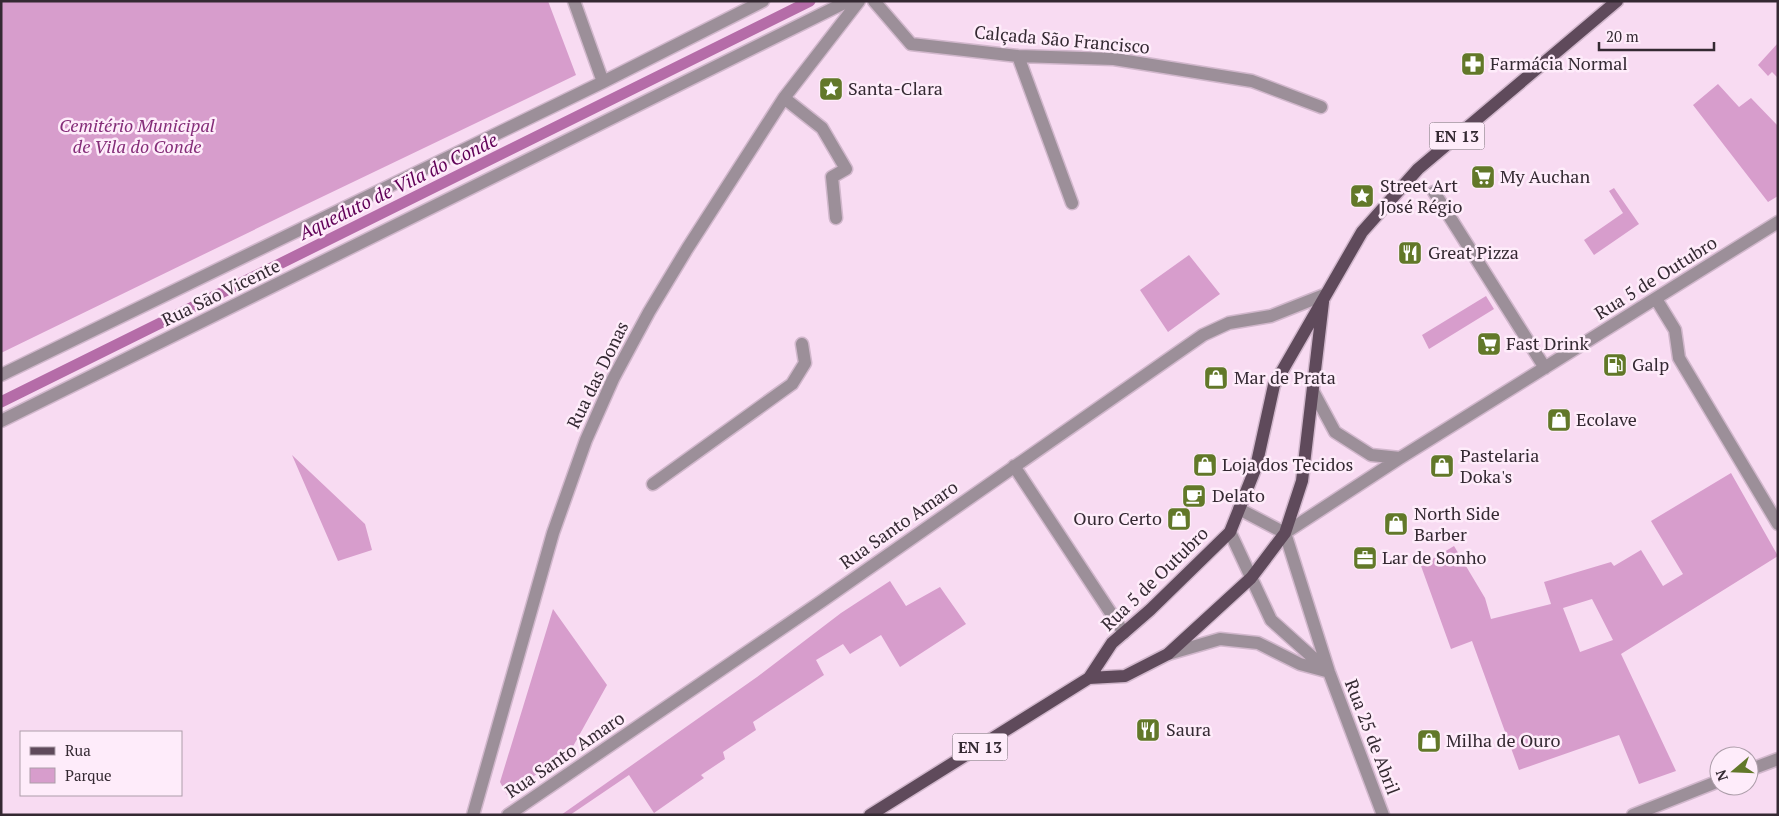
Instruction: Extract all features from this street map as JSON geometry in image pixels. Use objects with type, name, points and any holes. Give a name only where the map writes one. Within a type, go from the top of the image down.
[{"type":"main road","name":"EN 13","points":[[1324,295],[1362,232],[1418,169],[1617,1]]},
{"type":"main road","name":"Rua 5 de Outubro","points":[[1089,678],[1125,676],[1168,654],[1251,578],[1285,533],[1302,481],[1314,393],[1324,295]]},
{"type":"main road","name":"Rua 5 de Outubro","points":[[870,815],[1089,678],[1112,643],[1150,610],[1230,532],[1256,467],[1274,385],[1324,295]]},
{"type":"street","points":[[574,1],[604,82]]},
{"type":"street","name":"Rua São Vicente","points":[[1,375],[604,82],[763,1]]},
{"type":"street","name":"Rua São Vicente","points":[[1,421],[848,1]]},
{"type":"street","name":"Rua das Donas","points":[[473,815],[553,532],[586,440],[613,378],[686,249],[784,98],[859,1]]},
{"type":"street","name":"Calçada São Francisco","points":[[874,1],[912,44],[1018,56],[1114,59],[1252,81],[1321,107]]},
{"type":"street","points":[[1018,56],[1072,203]]},
{"type":"street","points":[[784,98],[822,128],[846,169],[832,177],[836,218]]},
{"type":"street","points":[[1434,192],[1544,368]]},
{"type":"street","name":"Rua 5 de Outubro","points":[[1285,533],[1400,458],[1778,222]]},
{"type":"street","name":"Rua Santo Amaro","points":[[508,815],[822,601],[1203,335],[1229,323],[1271,316],[1324,295]]},
{"type":"street","points":[[1656,298],[1676,330],[1679,358],[1778,524]]},
{"type":"street","points":[[653,484],[792,384],[805,363],[802,344]]},
{"type":"street","points":[[1314,393],[1335,432],[1371,455],[1400,458]]},
{"type":"street","points":[[1014,466],[1124,633]]},
{"type":"street","points":[[1239,509],[1285,533]]},
{"type":"street","name":"Rua 5 de Outubro","points":[[1230,532],[1251,578]]},
{"type":"street","name":"Rua 25 de Abril","points":[[1285,533],[1329,672],[1383,815]]},
{"type":"street","name":"Rua 25 de Abril","points":[[1251,578],[1271,620],[1329,672]]},
{"type":"street","name":"Rua 25 de Abril","points":[[1168,654],[1220,639],[1258,642],[1300,664],[1329,672]]},
{"type":"street","points":[[1759,766],[1778,759]]},
{"type":"street","points":[[1633,815],[1709,786]]},
{"type":"green space","name":"Cemitério Municipal de Vila do Conde","points":[[1,1],[548,1],[576,75],[1,353]]},
{"type":"green space","points":[[1778,43],[1778,76],[1772,72],[1768,76],[1758,65]]},
{"type":"green space","points":[[1718,84],[1739,107],[1751,98],[1778,126],[1778,196],[1768,202],[1693,105]]},
{"type":"green space","points":[[1614,188],[1639,224],[1594,255],[1584,240],[1623,213],[1609,191]]},
{"type":"green space","points":[[1189,255],[1220,294],[1168,332],[1140,290]]},
{"type":"green space","points":[[1486,296],[1494,309],[1429,349],[1422,335]]},
{"type":"green space","points":[[292,455],[365,524],[372,550],[338,561]]},
{"type":"green space","points":[[1731,473],[1778,556],[1621,654],[1676,771],[1639,784],[1619,735],[1519,770],[1472,641],[1451,649],[1421,566],[1454,546],[1485,598],[1491,619],[1551,604],[1544,582],[1611,562],[1614,566],[1641,550],[1663,586],[1683,574],[1651,521]],"holes":[[[1592,599],[1613,640],[1580,652],[1563,608]]]},
{"type":"green space","points":[[890,581],[906,606],[940,587],[966,624],[900,667],[881,635],[850,654],[843,644],[816,660],[824,675],[753,722],[756,730],[723,752],[725,759],[701,775],[704,778],[654,813],[629,775],[570,815],[561,815],[757,677],[841,613]]},
{"type":"green space","points":[[553,609],[607,685],[571,750],[507,795],[500,782]]},
{"type":"waterway","name":"Aqueduto de Vila do Conde","points":[[1,402],[810,1]]},
{"type":"place","name":"Farmácia Normal","points":[[1473,64]]},
{"type":"place","name":"Santa-Clara","points":[[831,89]]},
{"type":"place","name":"My Auchan","points":[[1483,177]]},
{"type":"place","name":"Street Art José Régio","points":[[1362,196]]},
{"type":"place","name":"Great Pizza","points":[[1410,253]]},
{"type":"place","name":"Fast Drink","points":[[1489,344]]},
{"type":"place","name":"Galp","points":[[1615,365]]},
{"type":"place","name":"Mar de Prata","points":[[1216,378]]},
{"type":"place","name":"Ecolave","points":[[1559,420]]},
{"type":"place","name":"Loja dos Tecidos","points":[[1205,465]]},
{"type":"place","name":"Pastelaria Doka's","points":[[1442,466]]},
{"type":"place","name":"Delato","points":[[1194,496]]},
{"type":"place","name":"Ouro Certo","points":[[1179,519]]},
{"type":"place","name":"North Side Barber","points":[[1396,524]]},
{"type":"place","name":"Lar de Sonho","points":[[1365,558]]},
{"type":"place","name":"Saura","points":[[1148,730]]},
{"type":"place","name":"Milha de Ouro","points":[[1429,741]]}]
